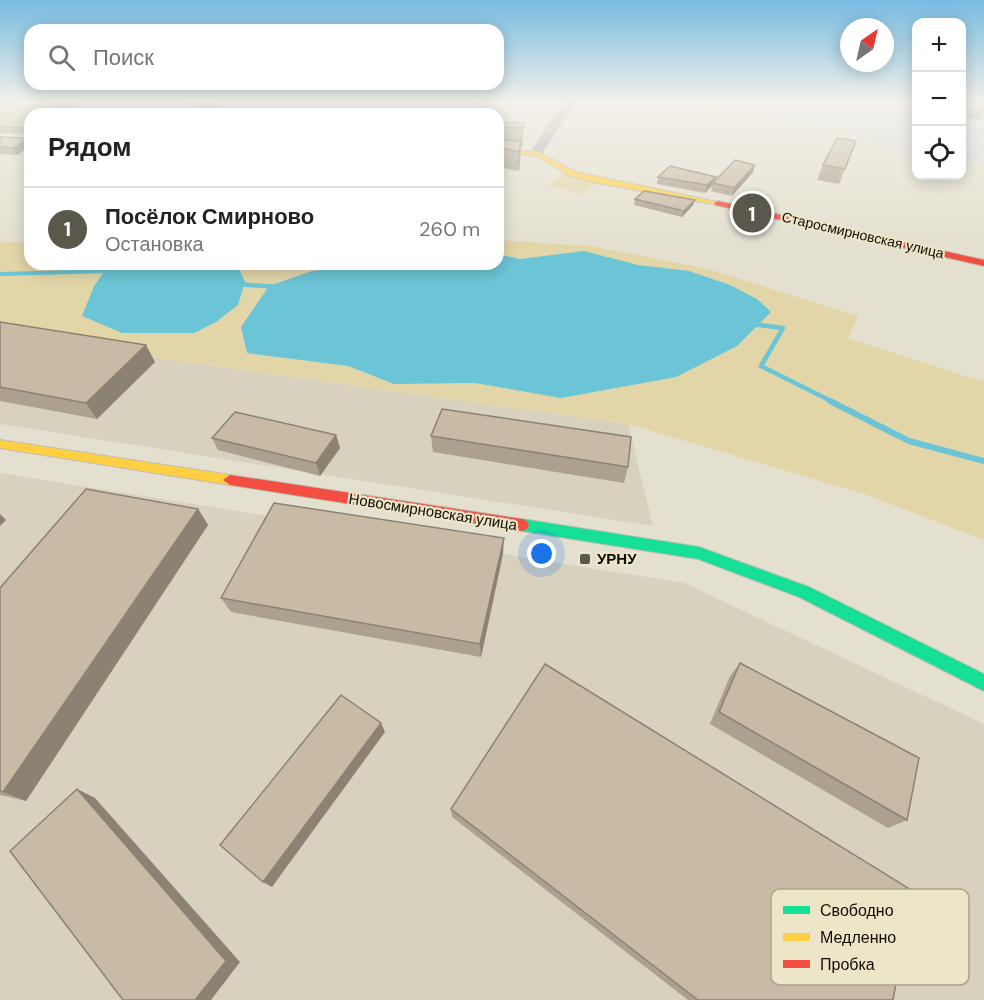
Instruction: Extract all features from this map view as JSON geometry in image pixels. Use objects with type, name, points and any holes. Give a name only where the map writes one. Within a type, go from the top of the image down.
[{"type":"street","points":[[536,153],[539,149]]},
{"type":"street","name":"Старосмирновская улица","points":[[504,153],[536,153],[573,174],[595,180],[742,207],[984,263]]},
{"type":"street","name":"Новосмирновская улица","points":[[0,444],[699,553],[804,592],[984,683]]},
{"type":"shaded area","points":[[966,149],[984,149],[984,164],[966,160]]},
{"type":"shaded area","points":[[563,173],[598,182],[582,194],[547,185]]},
{"type":"shaded area","points":[[504,240],[591,246],[708,269],[858,316],[848,338],[984,382],[984,540],[867,495],[628,424],[0,336],[0,242],[24,243],[24,270],[504,270]]},
{"type":"shaded area","points":[[0,336],[628,424],[653,526],[0,424]]},
{"type":"shaded area","points":[[0,473],[684,583],[984,724],[984,1000],[0,1000]]},
{"type":"water","points":[[584,251],[638,265],[689,271],[730,285],[757,299],[771,312],[737,346],[676,377],[561,398],[475,383],[394,384],[348,366],[247,353],[241,327],[269,286],[312,271],[504,270],[504,255],[520,259]]},
{"type":"water","points":[[106,270],[239,270],[245,282],[238,305],[216,322],[194,333],[122,333],[82,316],[94,286]]},
{"type":"building","points":[[831,149],[853,149],[845,169],[823,165]]},
{"type":"building","points":[[735,160],[755,165],[734,188],[713,183]]},
{"type":"building","points":[[670,166],[716,177],[707,185],[658,177]]},
{"type":"building","points":[[644,191],[695,200],[684,211],[635,199]]},
{"type":"building","points":[[0,322],[146,345],[86,403],[0,387]]},
{"type":"building","points":[[442,409],[631,437],[628,467],[431,436]]},
{"type":"building","points":[[235,412],[336,435],[316,463],[212,438]]},
{"type":"building","points":[[86,489],[198,509],[3,792],[0,791],[0,588]]},
{"type":"building","points":[[274,503],[504,538],[480,644],[221,598]]},
{"type":"building","points":[[740,663],[919,758],[907,820],[719,712]]},
{"type":"building","points":[[545,664],[910,889],[771,889],[771,985],[896,985],[893,1000],[698,1000],[451,809]]},
{"type":"building","points":[[341,695],[381,723],[263,882],[220,845]]},
{"type":"building","points":[[77,789],[226,961],[195,1000],[123,1000],[10,851]]},
{"type":"waterway","points":[[0,274],[110,271]]},
{"type":"waterway","points":[[237,284],[277,287]]},
{"type":"waterway","points":[[751,324],[783,328],[761,366],[833,402]]},
{"type":"waterway","points":[[830,401],[909,441],[984,461]]},
{"type":"traffic: fast","points":[[522,525],[699,553],[804,592],[984,683]]},
{"type":"traffic: slow","points":[[504,153],[536,153],[573,174],[718,203]]},
{"type":"traffic: slow","points":[[0,444],[230,480]]},
{"type":"traffic: jam","points":[[718,203],[984,263]]},
{"type":"traffic: jam","points":[[230,480],[522,525]]},
{"type":"place","name":"Посёлок Смирново","points":[[752,213]]},
{"type":"place","name":"УРНУ","points":[[585,559]]}]
